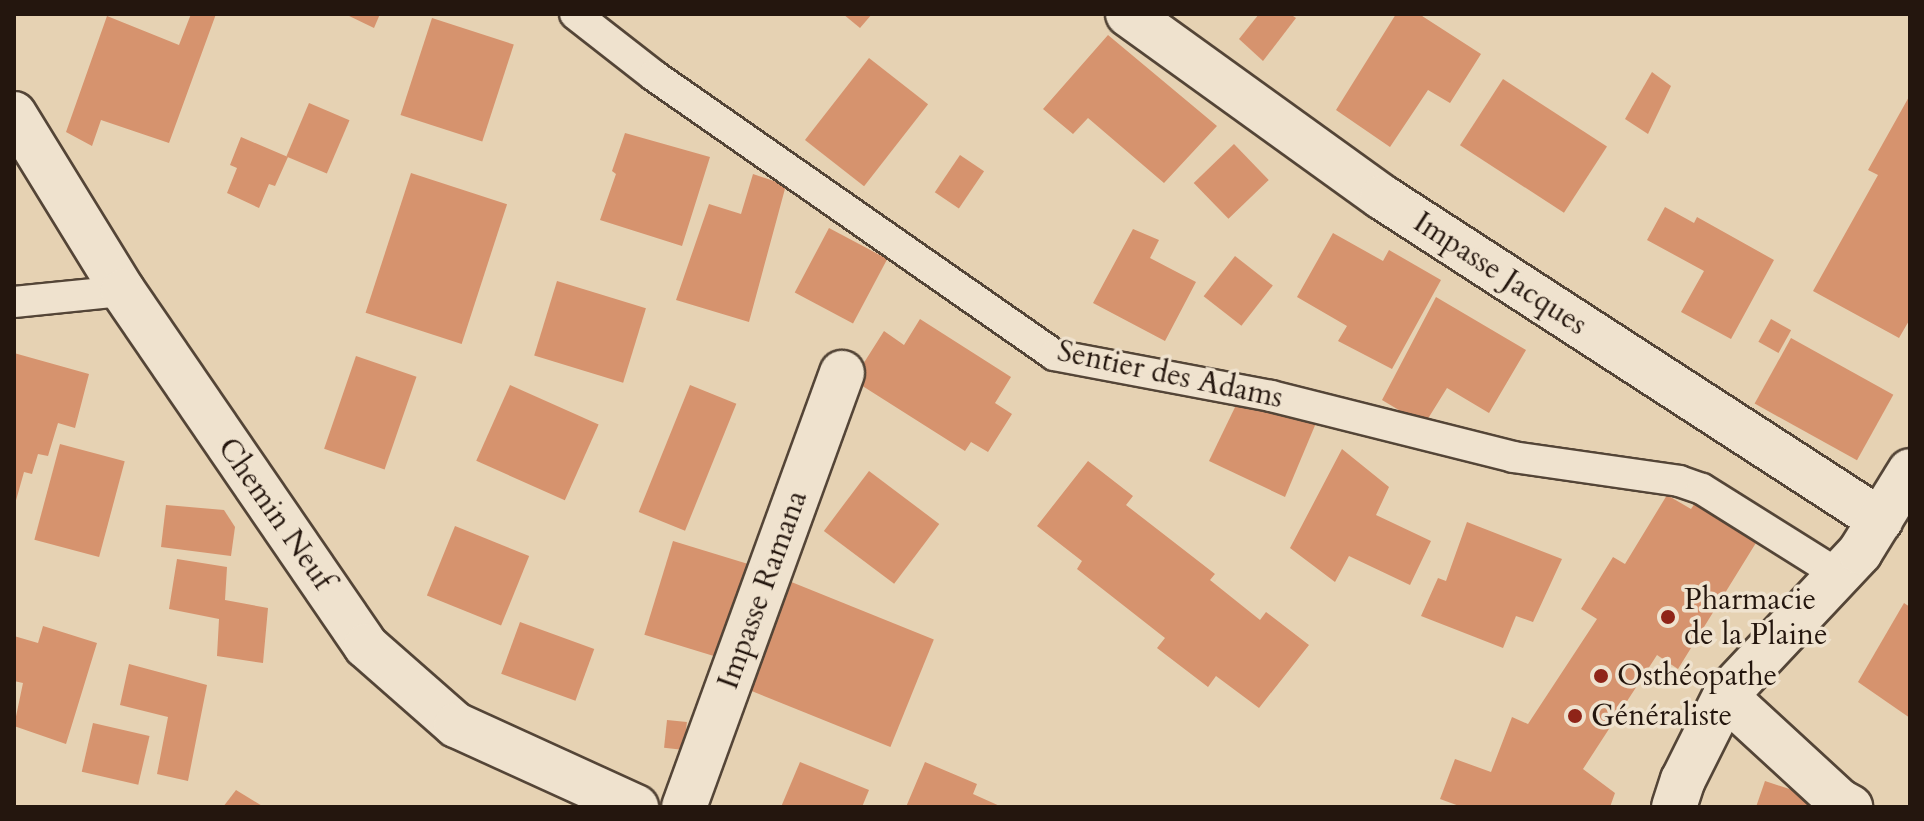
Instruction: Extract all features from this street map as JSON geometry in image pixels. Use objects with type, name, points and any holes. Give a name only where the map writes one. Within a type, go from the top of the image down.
[{"type":"street","name":"Impasse Jacques","points":[[1128,14],[1382,197],[1880,520]]},
{"type":"street","name":"Chemin Neuf","points":[[14,114],[123,291],[366,646],[456,725],[636,807]]},
{"type":"street","name":"Impasse Ramana","points":[[684,807],[842,373]]},
{"type":"street","points":[[1674,807],[1683,780],[1725,696],[1860,552],[1910,471]]},
{"type":"street","points":[[1725,696],[1839,801],[1850,807]]},
{"type":"lane","name":"Sentier des Adams","points":[[575,14],[653,75],[1054,355],[1271,396],[1513,457],[1679,481],[1702,489],[1839,575]]},
{"type":"lane","points":[[14,302],[123,291]]},
{"type":"building","points":[[191,14],[216,14],[169,143],[101,120],[92,146],[66,132],[107,16],[179,45]]},
{"type":"building","points":[[345,14],[380,14],[374,28]]},
{"type":"building","points":[[843,14],[872,14],[860,28]]},
{"type":"building","points":[[1259,14],[1290,14],[1296,18],[1263,61],[1239,39]]},
{"type":"building","points":[[1396,14],[1419,14],[1481,54],[1450,103],[1428,90],[1390,147],[1336,110]]},
{"type":"building","points":[[432,18],[514,45],[482,142],[400,115]]},
{"type":"building","points":[[1108,35],[1217,126],[1164,183],[1088,118],[1073,134],[1043,109]]},
{"type":"building","points":[[869,58],[928,104],[864,186],[805,140]]},
{"type":"building","points":[[1652,72],[1671,86],[1648,134],[1625,119]]},
{"type":"building","points":[[1503,79],[1607,147],[1564,213],[1460,145]]},
{"type":"building","points":[[1910,95],[1910,319],[1899,338],[1813,291],[1878,175],[1868,170]]},
{"type":"building","points":[[309,103],[350,120],[327,174],[286,156]]},
{"type":"building","points":[[625,133],[710,157],[682,246],[600,220],[616,174],[612,171]]},
{"type":"building","points":[[241,137],[288,157],[275,186],[269,184],[259,208],[227,193],[237,168],[230,165]]},
{"type":"building","points":[[1234,144],[1269,180],[1228,219],[1194,183]]},
{"type":"building","points":[[960,155],[984,171],[959,209],[935,192]]},
{"type":"building","points":[[411,173],[507,204],[462,344],[366,313]]},
{"type":"building","points":[[753,174],[786,185],[749,322],[676,300],[709,204],[741,214]]},
{"type":"building","points":[[1665,207],[1694,223],[1697,217],[1774,260],[1731,339],[1681,312],[1704,271],[1647,240]]},
{"type":"building","points":[[829,228],[887,259],[853,323],[795,292]]},
{"type":"building","points":[[1133,229],[1159,240],[1150,258],[1196,282],[1165,341],[1093,303]]},
{"type":"building","points":[[1333,233],[1383,261],[1389,250],[1441,280],[1392,369],[1338,341],[1347,326],[1297,297]]},
{"type":"building","points":[[1235,256],[1273,286],[1241,326],[1204,296]]},
{"type":"building","points":[[557,281],[646,308],[623,383],[534,356]]},
{"type":"building","points":[[1436,297],[1526,350],[1489,413],[1447,388],[1424,425],[1382,400]]},
{"type":"building","points":[[920,319],[1011,377],[995,403],[1012,414],[988,452],[971,442],[965,451],[853,380],[884,331],[904,345]]},
{"type":"building","points":[[1771,319],[1791,330],[1779,353],[1758,342]]},
{"type":"building","points":[[1791,338],[1893,395],[1857,460],[1755,404]]},
{"type":"building","points":[[14,353],[89,374],[75,428],[58,423],[48,456],[38,454],[32,474],[24,472],[15,504]]},
{"type":"building","points":[[356,356],[417,377],[385,469],[324,449]]},
{"type":"building","points":[[510,385],[599,424],[565,500],[476,461]]},
{"type":"building","points":[[690,385],[736,404],[685,531],[639,512]]},
{"type":"building","points":[[1238,401],[1316,423],[1285,497],[1209,461]]},
{"type":"building","points":[[60,444],[125,461],[99,557],[34,540]]},
{"type":"building","points":[[1342,449],[1389,487],[1376,515],[1431,541],[1410,585],[1349,556],[1335,582],[1290,548]]},
{"type":"building","points":[[1088,461],[1133,496],[1126,505],[1215,574],[1210,580],[1260,620],[1266,612],[1309,645],[1259,708],[1216,676],[1208,687],[1157,648],[1165,638],[1077,569],[1082,561],[1037,526]]},
{"type":"building","points":[[869,471],[939,524],[894,584],[824,531]]},
{"type":"building","points":[[1667,495],[1691,509],[1697,500],[1759,538],[1678,669],[1657,655],[1583,769],[1615,793],[1610,807],[1462,807],[1440,799],[1455,759],[1491,772],[1512,717],[1528,724],[1597,619],[1581,609],[1613,557],[1625,564]]},
{"type":"building","points":[[166,505],[224,510],[235,527],[231,556],[161,547]]},
{"type":"building","points":[[1467,522],[1562,559],[1533,622],[1516,616],[1503,648],[1421,616],[1438,578],[1446,581]]},
{"type":"building","points":[[455,526],[529,556],[501,626],[427,596]]},
{"type":"building","points":[[673,541],[751,565],[723,659],[644,635]]},
{"type":"building","points":[[177,559],[227,567],[225,600],[268,608],[263,663],[217,656],[219,619],[169,609]]},
{"type":"building","points":[[779,577],[934,640],[890,747],[736,685]]},
{"type":"building","points":[[1904,603],[1910,607],[1910,718],[1858,682]]},
{"type":"building","points":[[520,622],[594,649],[575,701],[501,674]]},
{"type":"building","points":[[43,626],[97,643],[66,744],[14,726],[23,683],[14,681],[14,636],[38,643]]},
{"type":"building","points":[[129,664],[207,685],[188,781],[157,774],[168,717],[120,705]]},
{"type":"building","points":[[667,720],[687,722],[684,750],[664,748]]},
{"type":"building","points":[[93,723],[150,736],[138,785],[82,772]]},
{"type":"building","points":[[800,762],[869,790],[862,807],[781,807]]},
{"type":"building","points":[[925,762],[977,784],[973,794],[1002,807],[906,807]]},
{"type":"building","points":[[1765,781],[1811,796],[1827,807],[1756,807]]},
{"type":"building","points":[[236,790],[264,807],[223,807]]},
{"type":"place","name":"Pharmacie de la Plaine","points":[[1668,617]]},
{"type":"place","name":"Osthéopathe","points":[[1601,676]]},
{"type":"place","name":"Généraliste","points":[[1575,716]]}]
